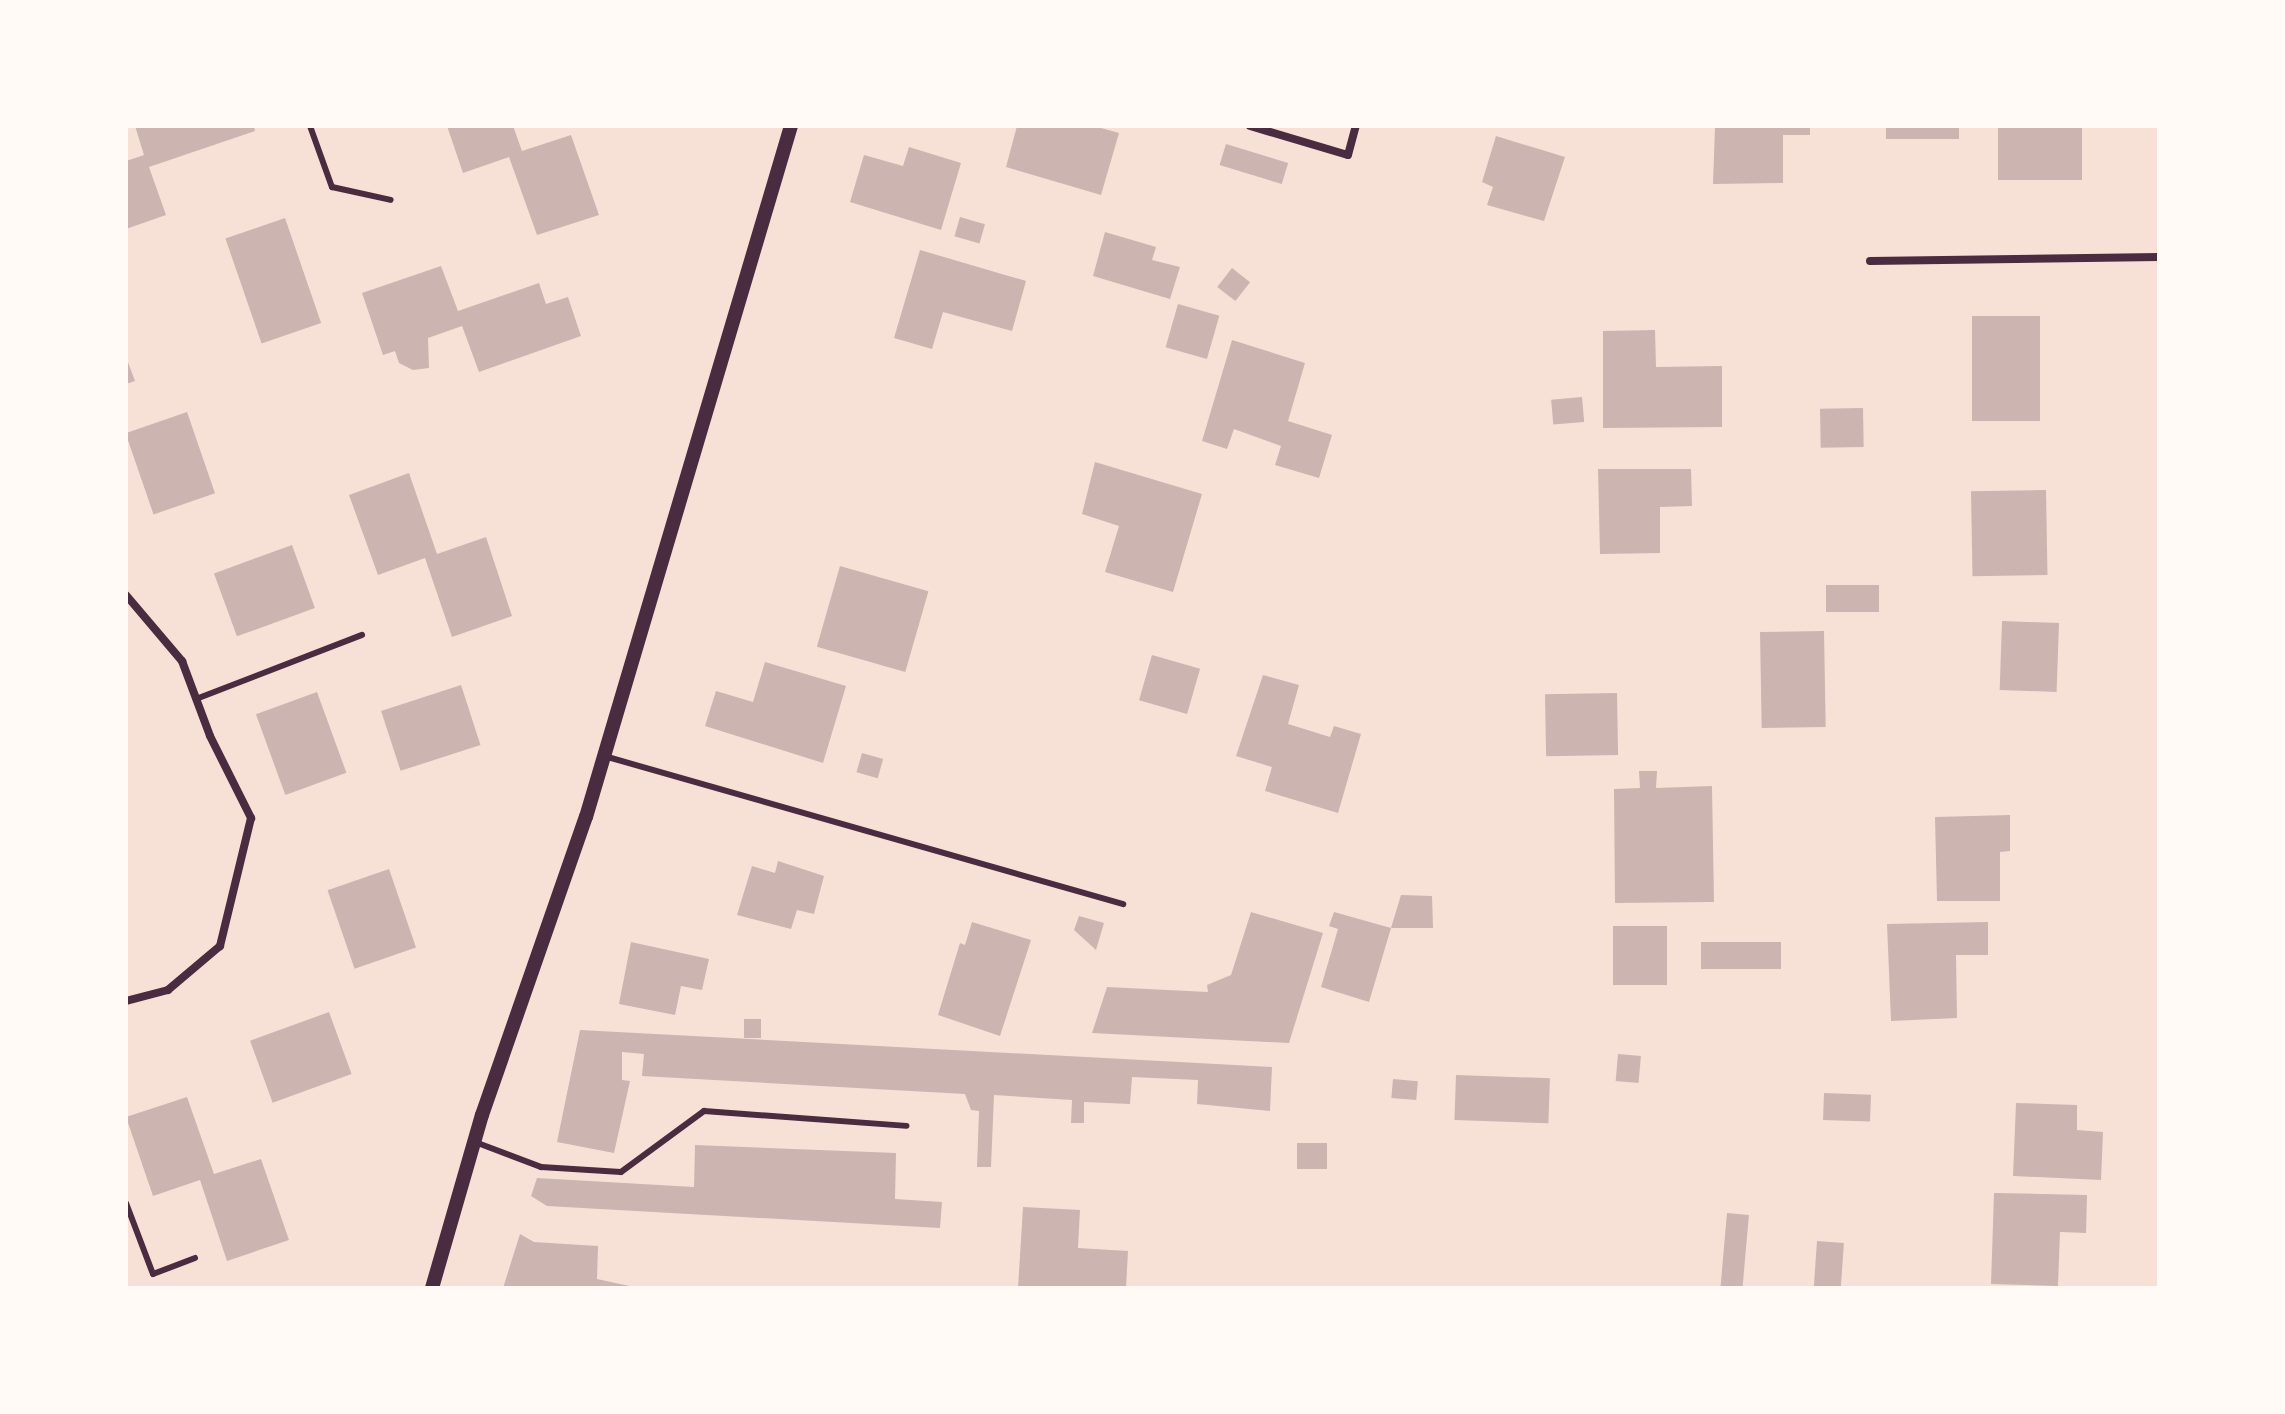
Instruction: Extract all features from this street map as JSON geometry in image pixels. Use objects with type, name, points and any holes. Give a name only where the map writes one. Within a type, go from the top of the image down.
[{"type":"street","points":[[432,1288],[475,1142],[604,756],[791,126]]},
{"type":"street","points":[[1250,126],[1348,155],[1356,126]]},
{"type":"street","points":[[1870,261],[2159,257]]},
{"type":"street","points":[[126,595],[182,661],[196,699],[251,818],[220,946],[168,990],[126,1001]]},
{"type":"lane","points":[[310,126],[332,187],[391,200]]},
{"type":"lane","points":[[196,699],[362,635]]},
{"type":"lane","points":[[604,756],[1123,904]]},
{"type":"lane","points":[[475,1142],[541,1167],[621,1172],[704,1111],[906,1126]]},
{"type":"lane","points":[[126,1203],[153,1274],[195,1258]]},
{"type":"building","points":[[135,126],[254,126],[255,131],[149,167],[166,215],[126,229],[126,161],[144,155]]},
{"type":"building","points":[[447,126],[513,126],[522,151],[571,135],[599,215],[537,235],[509,157],[463,173]]},
{"type":"building","points":[[1017,126],[1094,126],[1119,133],[1101,195],[1006,167]]},
{"type":"building","points":[[1715,126],[1810,126],[1810,135],[1783,135],[1783,183],[1713,184]]},
{"type":"building","points":[[1886,126],[1959,126],[1959,139],[1886,139]]},
{"type":"building","points":[[1998,126],[2082,126],[2082,180],[1998,180]]},
{"type":"building","points":[[1496,136],[1565,157],[1544,221],[1487,205],[1493,187],[1482,182]]},
{"type":"building","points":[[1226,144],[1288,163],[1282,184],[1220,165]]},
{"type":"building","points":[[909,147],[961,163],[941,230],[850,202],[864,155],[903,166]]},
{"type":"building","points":[[960,217],[985,224],[979,243],[954,236]]},
{"type":"building","points":[[285,218],[321,323],[262,343],[225,239]]},
{"type":"building","points":[[1105,232],[1156,247],[1152,260],[1180,267],[1170,299],[1093,276]]},
{"type":"building","points":[[920,250],[1026,281],[1012,331],[943,312],[932,349],[894,338]]},
{"type":"building","points":[[441,266],[458,311],[539,283],[546,304],[568,297],[581,336],[479,372],[462,326],[428,338],[429,368],[413,370],[399,363],[395,351],[383,355],[362,293]]},
{"type":"building","points":[[1232,268],[1250,282],[1235,301],[1217,287]]},
{"type":"building","points":[[1178,304],[1219,316],[1207,359],[1166,347]]},
{"type":"building","points":[[1972,316],[2040,316],[2040,421],[1972,421]]},
{"type":"building","points":[[1655,330],[1656,367],[1722,366],[1722,427],[1603,428],[1603,331]]},
{"type":"building","points":[[1232,340],[1305,363],[1288,421],[1332,435],[1319,478],[1275,465],[1281,446],[1234,429],[1227,449],[1202,441]]},
{"type":"building","points":[[126,357],[135,381],[126,384]]},
{"type":"building","points":[[1582,397],[1584,422],[1553,425],[1551,400]]},
{"type":"building","points":[[1863,408],[1864,447],[1821,448],[1820,409]]},
{"type":"building","points":[[187,412],[215,493],[154,514],[126,433]]},
{"type":"building","points":[[1095,462],[1202,494],[1173,592],[1105,572],[1119,526],[1082,514]]},
{"type":"building","points":[[1598,469],[1691,469],[1692,506],[1660,507],[1660,553],[1600,554]]},
{"type":"building","points":[[409,473],[437,554],[486,537],[512,616],[452,637],[425,558],[378,575],[349,495]]},
{"type":"building","points":[[2046,490],[2047,575],[1972,576],[1971,491]]},
{"type":"building","points":[[292,545],[315,608],[237,636],[214,573]]},
{"type":"building","points":[[840,566],[928,591],[905,672],[817,647]]},
{"type":"building","points":[[1826,585],[1879,585],[1879,612],[1826,612]]},
{"type":"building","points":[[2002,621],[2059,623],[2057,692],[2000,690]]},
{"type":"building","points":[[1824,631],[1826,727],[1762,728],[1760,632]]},
{"type":"building","points":[[1152,655],[1200,669],[1187,714],[1139,700]]},
{"type":"building","points":[[765,662],[846,686],[823,763],[705,726],[716,691],[753,702]]},
{"type":"building","points":[[1263,675],[1299,685],[1288,724],[1330,737],[1334,726],[1361,734],[1338,813],[1265,791],[1272,767],[1236,756]]},
{"type":"building","points":[[461,685],[480,745],[401,771],[381,711]]},
{"type":"building","points":[[317,692],[346,773],[285,795],[256,714]]},
{"type":"building","points":[[1617,693],[1618,755],[1546,756],[1545,694]]},
{"type":"building","points":[[862,753],[883,759],[878,778],[856,772]]},
{"type":"building","points":[[1639,771],[1657,771],[1656,788],[1712,786],[1714,902],[1615,903],[1614,789],[1640,788]]},
{"type":"building","points":[[2010,815],[2010,851],[2000,852],[2000,901],[1937,901],[1935,817]]},
{"type":"building","points":[[778,861],[824,876],[814,914],[797,910],[791,929],[737,915],[752,866],[775,873]]},
{"type":"building","points":[[389,869],[416,947],[355,969],[328,890]]},
{"type":"building","points":[[1401,895],[1432,896],[1433,928],[1391,928]]},
{"type":"building","points":[[1251,912],[1323,933],[1289,1043],[1092,1033],[1107,987],[1208,992],[1207,985],[1231,975]]},
{"type":"building","points":[[1334,912],[1391,928],[1369,1002],[1321,987],[1338,929],[1329,926]]},
{"type":"building","points":[[1079,916],[1104,923],[1096,950],[1074,930]]},
{"type":"building","points":[[972,922],[1031,940],[1000,1036],[938,1015],[960,943],[965,945]]},
{"type":"building","points":[[1988,922],[1988,955],[1956,955],[1957,1018],[1891,1021],[1887,924]]},
{"type":"building","points":[[1613,926],[1667,926],[1667,985],[1613,985]]},
{"type":"building","points":[[631,942],[709,959],[702,990],[681,986],[675,1015],[619,1004]]},
{"type":"building","points":[[1701,942],[1781,942],[1781,969],[1701,969]]},
{"type":"building","points":[[329,1012],[352,1074],[273,1103],[250,1041]]},
{"type":"building","points":[[744,1019],[761,1019],[761,1038],[744,1038]]},
{"type":"building","points":[[580,1030],[1272,1067],[1270,1111],[1197,1104],[1198,1080],[1132,1077],[1130,1104],[1084,1102],[1084,1123],[1071,1123],[1072,1100],[994,1095],[991,1167],[977,1167],[979,1111],[971,1110],[965,1094],[642,1076],[644,1054],[622,1052],[622,1080],[630,1081],[614,1153],[557,1142]]},
{"type":"building","points":[[1618,1054],[1641,1056],[1639,1083],[1616,1081]]},
{"type":"building","points":[[1456,1075],[1550,1078],[1548,1123],[1454,1120]]},
{"type":"building","points":[[1393,1079],[1418,1081],[1416,1100],[1391,1098]]},
{"type":"building","points":[[1824,1093],[1871,1095],[1870,1122],[1823,1120]]},
{"type":"building","points":[[187,1097],[214,1174],[261,1159],[289,1240],[227,1261],[200,1180],[153,1196],[126,1117]]},
{"type":"building","points":[[2016,1103],[2077,1105],[2077,1130],[2103,1132],[2101,1180],[2013,1176]]},
{"type":"building","points":[[1297,1143],[1327,1143],[1327,1169],[1297,1169]]},
{"type":"building","points":[[695,1145],[896,1153],[895,1199],[942,1202],[940,1228],[547,1206],[531,1196],[537,1178],[694,1187]]},
{"type":"building","points":[[1994,1193],[2087,1195],[2086,1233],[2060,1232],[2058,1286],[1991,1284]]},
{"type":"building","points":[[1023,1207],[1080,1210],[1078,1248],[1128,1251],[1126,1288],[1018,1288]]},
{"type":"building","points":[[1727,1213],[1749,1215],[1743,1288],[1720,1288]]},
{"type":"building","points":[[520,1234],[534,1242],[598,1246],[597,1279],[639,1288],[503,1288]]},
{"type":"building","points":[[1817,1241],[1844,1243],[1841,1288],[1814,1288]]}]
